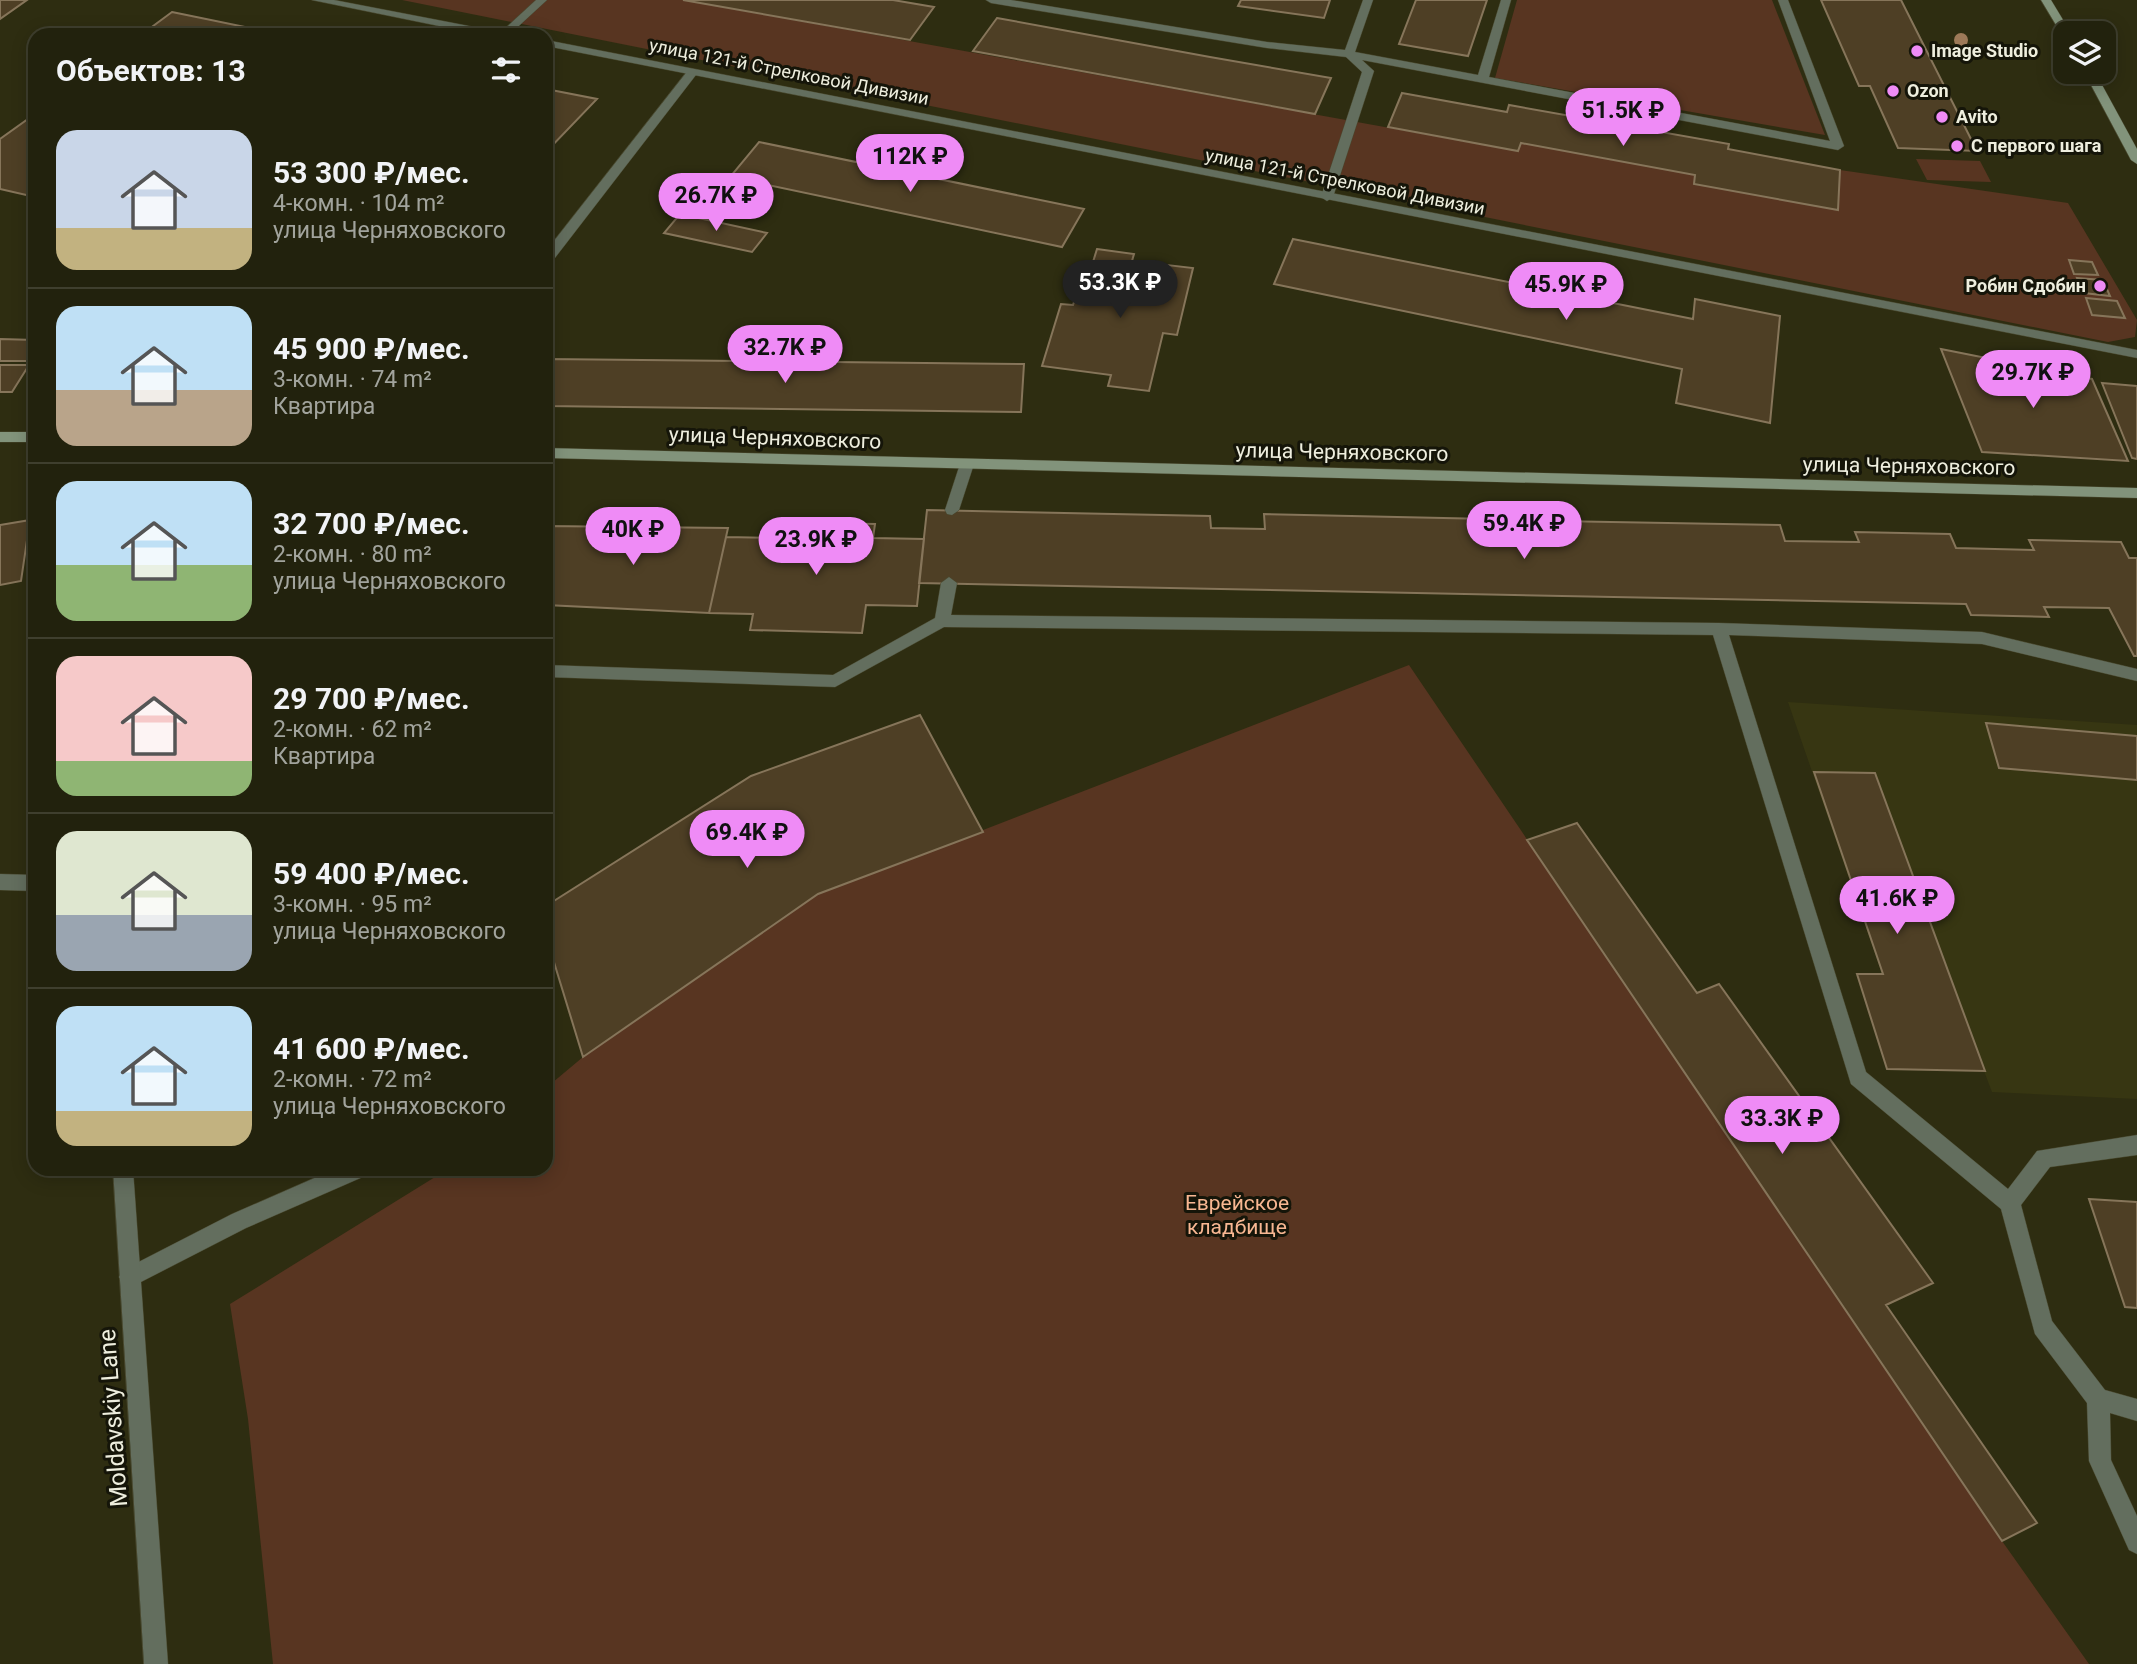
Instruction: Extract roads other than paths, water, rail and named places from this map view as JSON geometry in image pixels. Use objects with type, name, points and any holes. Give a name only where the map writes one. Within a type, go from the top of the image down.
[{"type":"street","points":[[317,0],[465,28]]},
{"type":"street","points":[[510,28],[542,0]]},
{"type":"street","points":[[991,0],[1267,45],[1349,54],[1839,146],[1783,0]]},
{"type":"street","points":[[1349,54],[1368,0]]},
{"type":"street","points":[[1482,81],[1506,0]]},
{"type":"street","points":[[2046,0],[2059,21]]},
{"type":"street","name":"улица 121-й Стрелковой Дивизии","points":[[553,45],[2137,354]]},
{"type":"street","points":[[1327,197],[1367,71],[1349,54]]},
{"type":"street","points":[[553,251],[693,71]]},
{"type":"street","points":[[2096,84],[2137,160]]},
{"type":"street","points":[[0,437],[28,438]]},
{"type":"street","name":"улица Черняховского","points":[[553,453],[2137,493]]},
{"type":"street","points":[[952,510],[967,464]]},
{"type":"street","points":[[942,621],[949,583]]},
{"type":"street","points":[[553,671],[835,681],[942,621],[1719,629],[1982,638],[2137,675]]},
{"type":"street","points":[[1719,629],[1858,1078],[2010,1203],[2043,1326],[2098,1399],[2100,1461],[2137,1542]]},
{"type":"street","points":[[0,882],[28,883]]},
{"type":"street","points":[[2010,1203],[2044,1158],[2137,1144]]},
{"type":"street","name":"Moldavskiy Lane","points":[[123,1176],[156,1664]]},
{"type":"street","points":[[130,1276],[239,1221],[342,1176]]},
{"type":"street","points":[[2098,1399],[2137,1410]]},
{"type":"place","name":"Image Studio","points":[[1917,51]]},
{"type":"place","name":"Ozon","points":[[1893,91]]},
{"type":"place","name":"Avito","points":[[1942,117]]},
{"type":"place","name":"С первого шага","points":[[1957,146]]},
{"type":"place","name":"Робин Сдобин","points":[[2100,286]]},
{"type":"park label","name":"Еврейское кладбище","points":[[1237,1215]]}]
